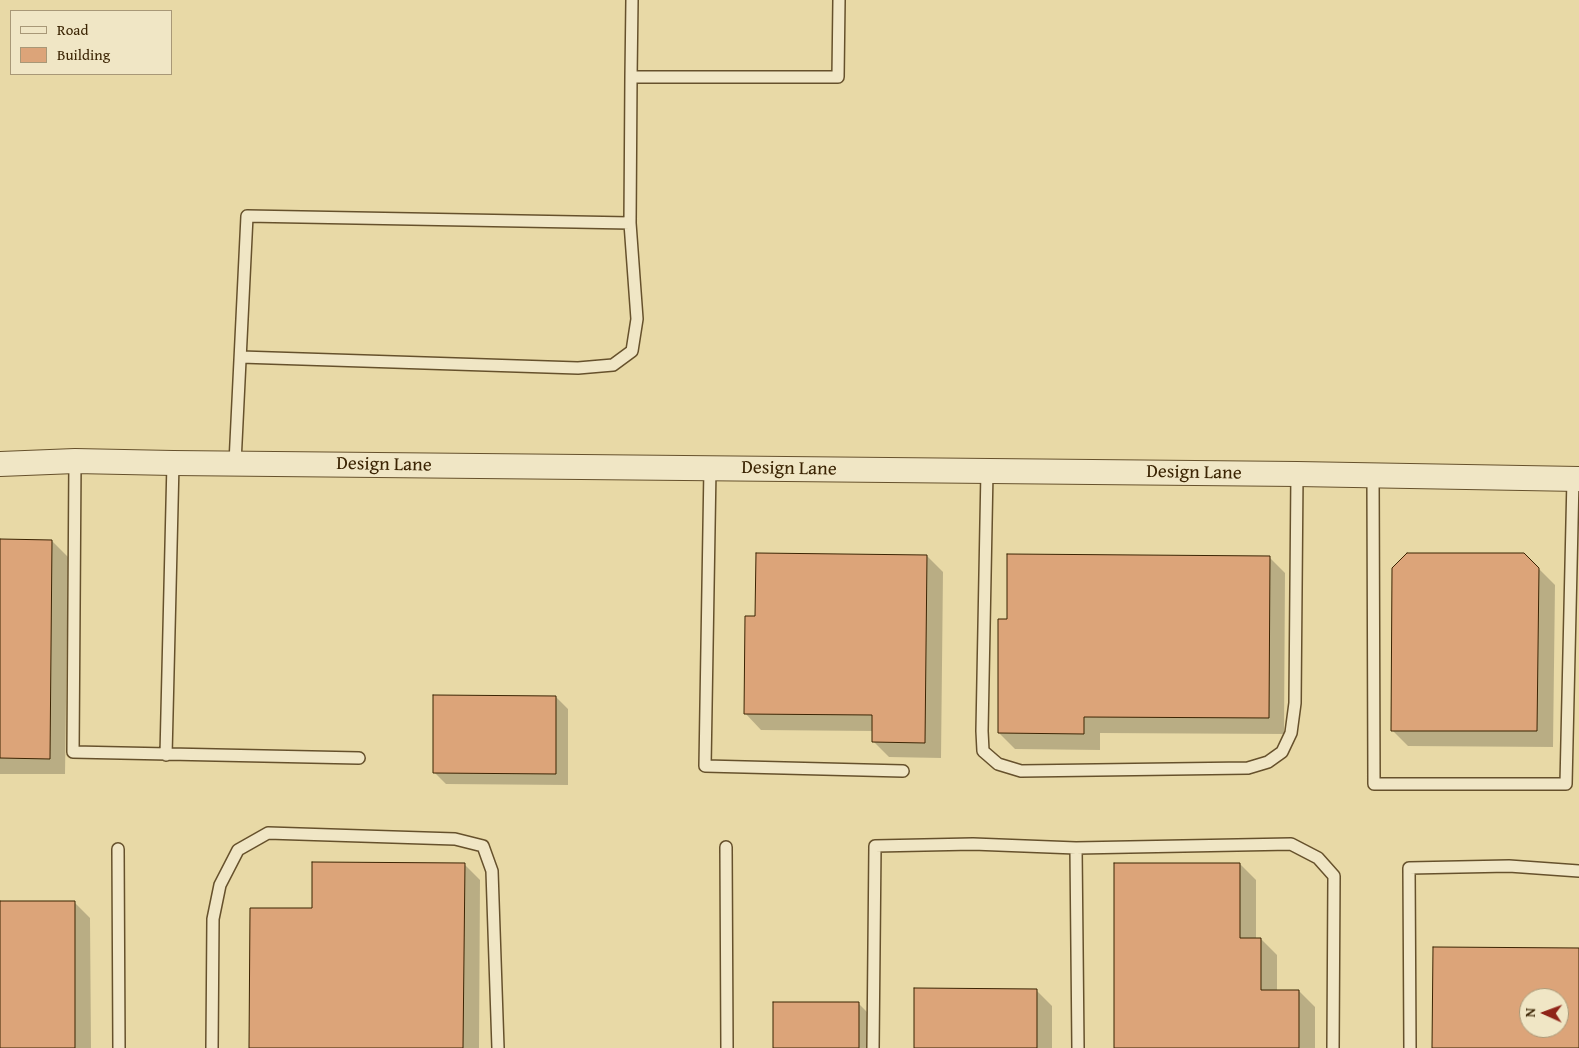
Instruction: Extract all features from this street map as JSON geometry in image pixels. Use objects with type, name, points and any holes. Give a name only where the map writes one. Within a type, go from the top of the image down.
[{"type":"street","name":"Design Lane","points":[[0,464],[75,461],[1297,474],[1576,479]]},
{"type":"lane","points":[[241,357],[578,368],[613,364],[632,351],[637,319],[630,223],[632,0]]},
{"type":"lane","points":[[631,77],[838,77],[839,0]]},
{"type":"lane","points":[[235,464],[247,216],[630,223]]},
{"type":"lane","points":[[75,461],[73,752],[359,758]]},
{"type":"lane","points":[[166,755],[174,463]]},
{"type":"lane","points":[[710,468],[705,766],[903,771]]},
{"type":"lane","points":[[987,471],[982,731],[984,751],[998,764],[1021,771],[1248,768],[1268,762],[1282,752],[1290,733],[1295,703],[1297,474]]},
{"type":"lane","points":[[1372,475],[1374,784],[1566,784],[1576,479]]},
{"type":"lane","points":[[212,1048],[213,919],[220,885],[238,850],[268,833],[456,839],[483,846],[492,871],[498,1048]]},
{"type":"lane","points":[[873,1048],[875,846],[974,844],[1076,848],[1291,844],[1318,858],[1334,876],[1333,1048]]},
{"type":"lane","points":[[726,847],[727,1048]]},
{"type":"lane","points":[[1076,848],[1078,1048]]},
{"type":"lane","points":[[118,849],[119,1048]]},
{"type":"lane","points":[[1410,1048],[1409,868],[1509,866],[1579,871]]},
{"type":"building","points":[[0,539],[52,540],[50,759],[0,758]]},
{"type":"building","points":[[756,553],[927,555],[925,743],[872,742],[872,715],[744,714],[745,616],[755,616]]},
{"type":"building","points":[[1407,553],[1524,553],[1539,568],[1537,731],[1391,731],[1392,568]]},
{"type":"building","points":[[1007,554],[1270,556],[1269,718],[1084,717],[1084,734],[998,733],[998,619],[1007,619]]},
{"type":"building","points":[[433,695],[556,696],[556,774],[433,773]]},
{"type":"building","points":[[312,862],[465,863],[463,1048],[249,1048],[250,908],[312,908]]},
{"type":"building","points":[[1114,863],[1240,863],[1240,938],[1261,938],[1261,990],[1299,990],[1299,1048],[1114,1048]]},
{"type":"building","points":[[0,901],[75,901],[75,1048],[0,1048]]},
{"type":"building","points":[[1433,947],[1579,948],[1579,1048],[1432,1048]]},
{"type":"building","points":[[914,988],[1037,989],[1037,1048],[914,1048]]},
{"type":"building","points":[[773,1002],[859,1002],[859,1048],[773,1048]]}]
